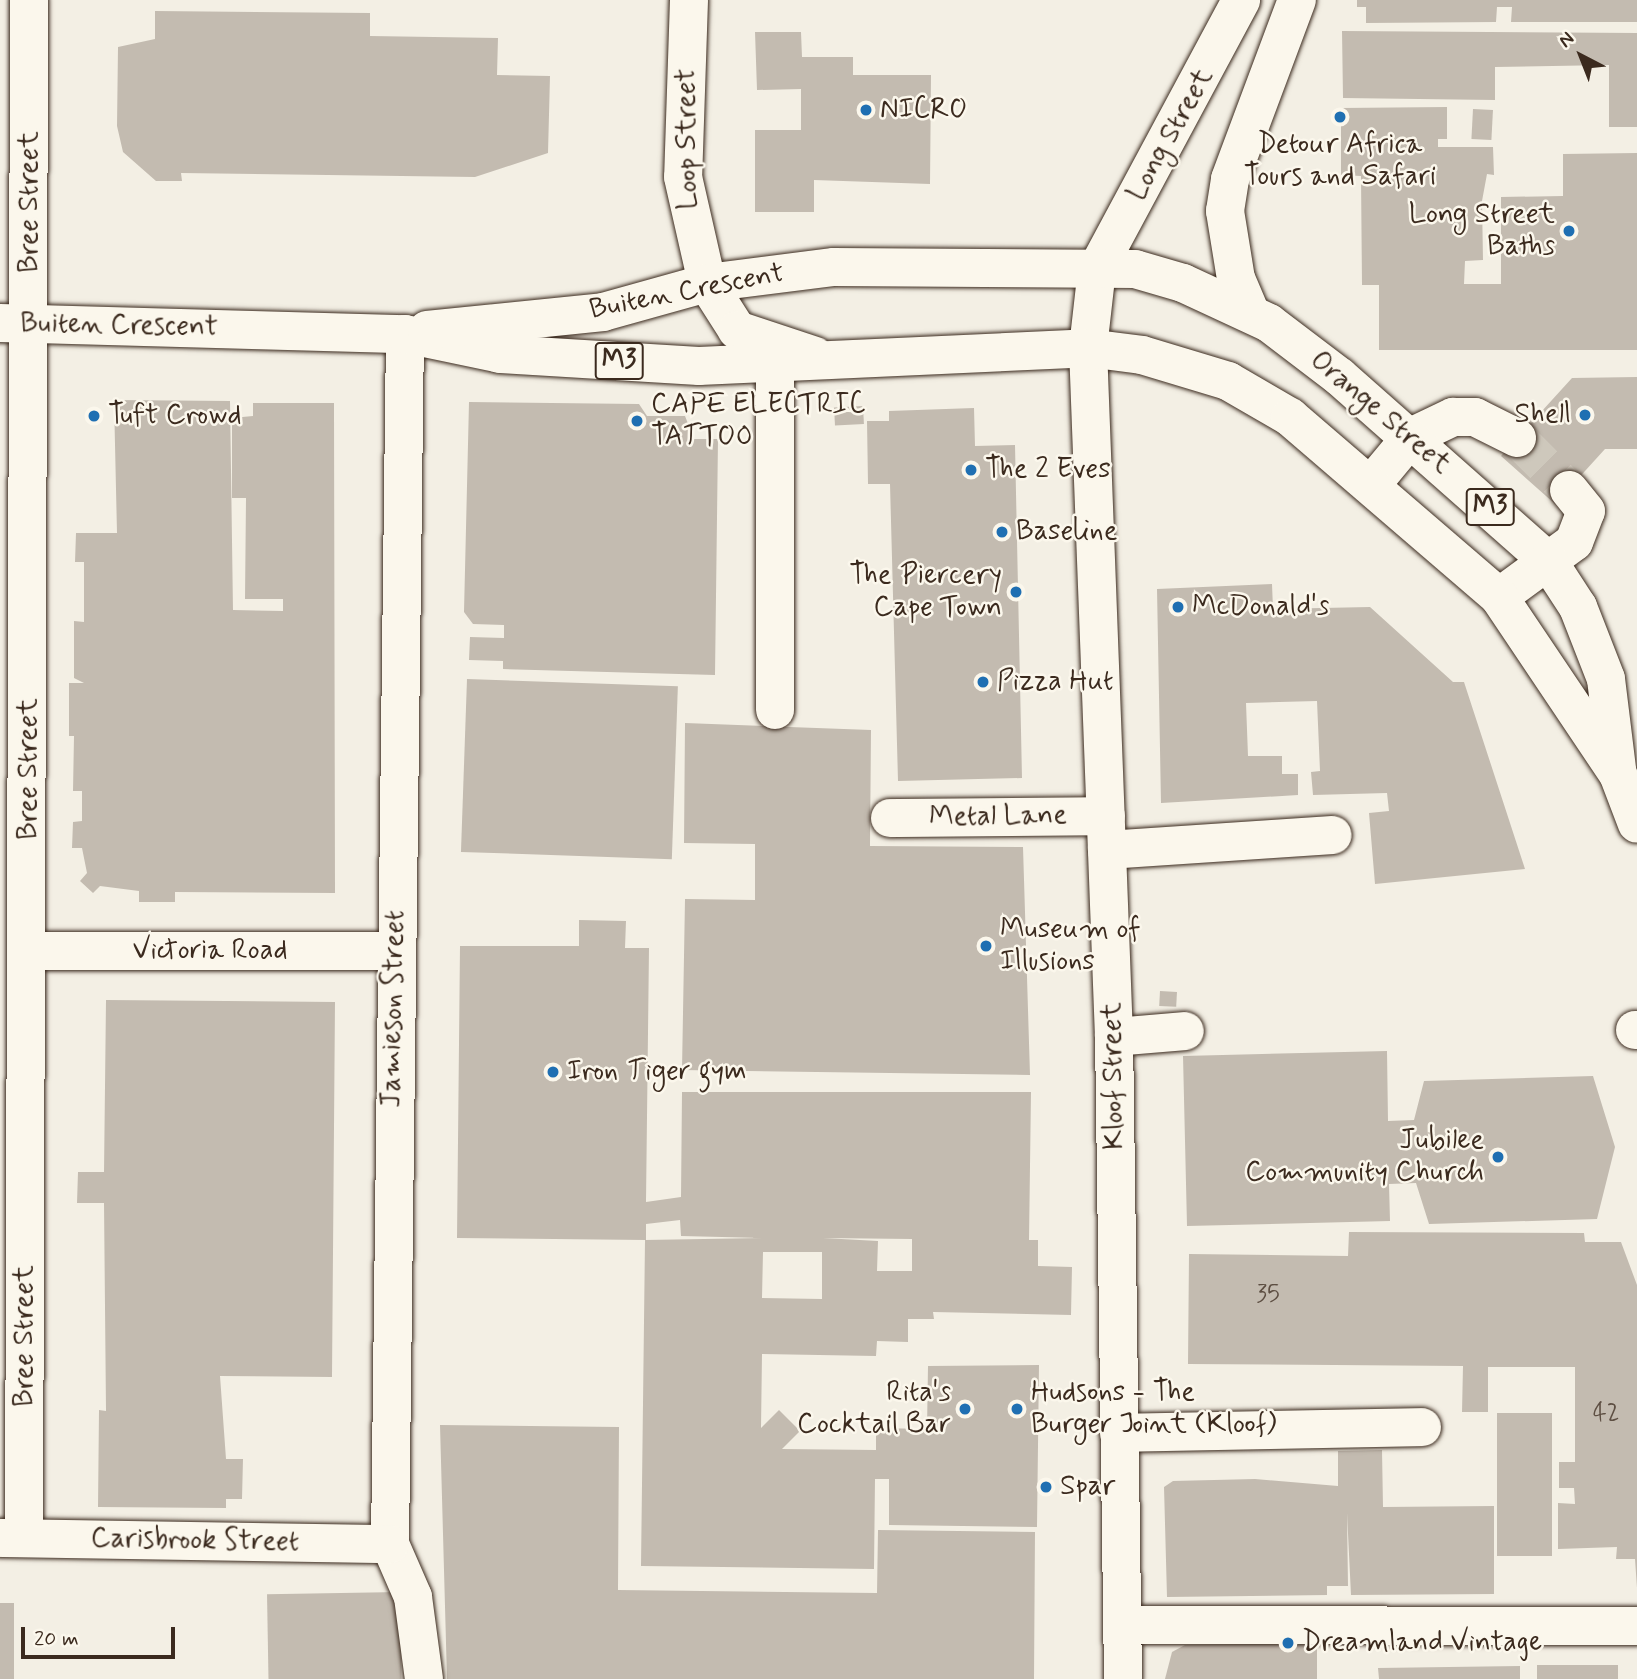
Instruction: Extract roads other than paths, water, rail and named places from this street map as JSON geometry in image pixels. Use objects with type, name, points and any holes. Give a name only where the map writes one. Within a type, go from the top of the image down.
[{"type":"street","name":"Bree Street","points":[[12,1538],[27,951],[15,323],[29,0]]},
{"type":"street","name":"Loop Street","points":[[689,0],[683,177],[706,283],[737,330],[835,361]]},
{"type":"street","name":"Long Street","points":[[1097,269],[1241,0]]},
{"type":"street","points":[[1251,314],[1236,279],[1225,211],[1230,179],[1297,0]]},
{"type":"street","name":"Buiten Crescent","points":[[15,323],[405,334],[603,312],[706,283],[834,267],[1097,269]]},
{"type":"street","name":"Orange Street","points":[[1097,269],[1135,269],[1171,279],[1251,314],[1411,437],[1548,561],[1578,607],[1606,679],[1630,801]]},
{"type":"street","name":"Kloof Street","points":[[1097,269],[1088,348],[1114,1037],[1123,1679]]},
{"type":"street","name":"Buiten Crescent","points":[[405,334],[501,354],[699,366],[1088,348]]},
{"type":"street","name":"Jamieson Street","points":[[405,334],[394,951],[390,1544],[413,1597],[424,1679]]},
{"type":"street","name":"Orange Street","points":[[1088,348],[1142,355],[1228,381],[1290,417],[1372,484],[1499,597],[1630,801]]},
{"type":"street","points":[[775,363],[775,710]]},
{"type":"street","points":[[1372,484],[1411,437],[1453,417],[1475,417],[1517,438]]},
{"type":"street","points":[[1499,597],[1574,542],[1586,522],[1580,500],[1569,490]]},
{"type":"street","name":"Metal Lane","points":[[890,818],[1106,833],[1334,835]]},
{"type":"street","name":"Victoria Road","points":[[27,951],[394,951]]},
{"type":"street","points":[[1114,1037],[1185,1031]]},
{"type":"street","points":[[1119,1433],[1422,1427]]},
{"type":"street","name":"Carisbrook Street","points":[[12,1538],[390,1544]]},
{"type":"street","points":[[1122,1625],[1637,1626]]},
{"type":"tunnel","points":[[1517,438],[1569,490]]},
{"type":"place","name":"NICRO","points":[[866,110]]},
{"type":"place","name":"Detour Africa Tours and Safari","points":[[1340,117]]},
{"type":"place","name":"Long Street Baths","points":[[1569,231]]},
{"type":"place","name":"Shell","points":[[1585,415]]},
{"type":"place","name":"Tuft Crowd","points":[[94,416]]},
{"type":"place","name":"CAPE ELECTRIC TATTOO","points":[[637,421]]},
{"type":"place","name":"The 2 Eves","points":[[971,470]]},
{"type":"place","name":"Baseline","points":[[1002,532]]},
{"type":"place","name":"The Piercery Cape Town","points":[[1016,592]]},
{"type":"place","name":"McDonald's","points":[[1178,607]]},
{"type":"place","name":"Pizza Hut","points":[[983,682]]},
{"type":"place","name":"Museum of Illusions","points":[[986,946]]},
{"type":"place","name":"Iron Tiger gym","points":[[553,1072]]},
{"type":"place","name":"Jubilee Community Church","points":[[1498,1157]]},
{"type":"place","name":"Rita's Cocktail Bar","points":[[965,1409]]},
{"type":"place","name":"Hudsons - The Burger Joint (Kloof)","points":[[1017,1409]]},
{"type":"place","name":"Spar","points":[[1046,1487]]},
{"type":"place","name":"Dreamland Vintage","points":[[1288,1643]]}]
